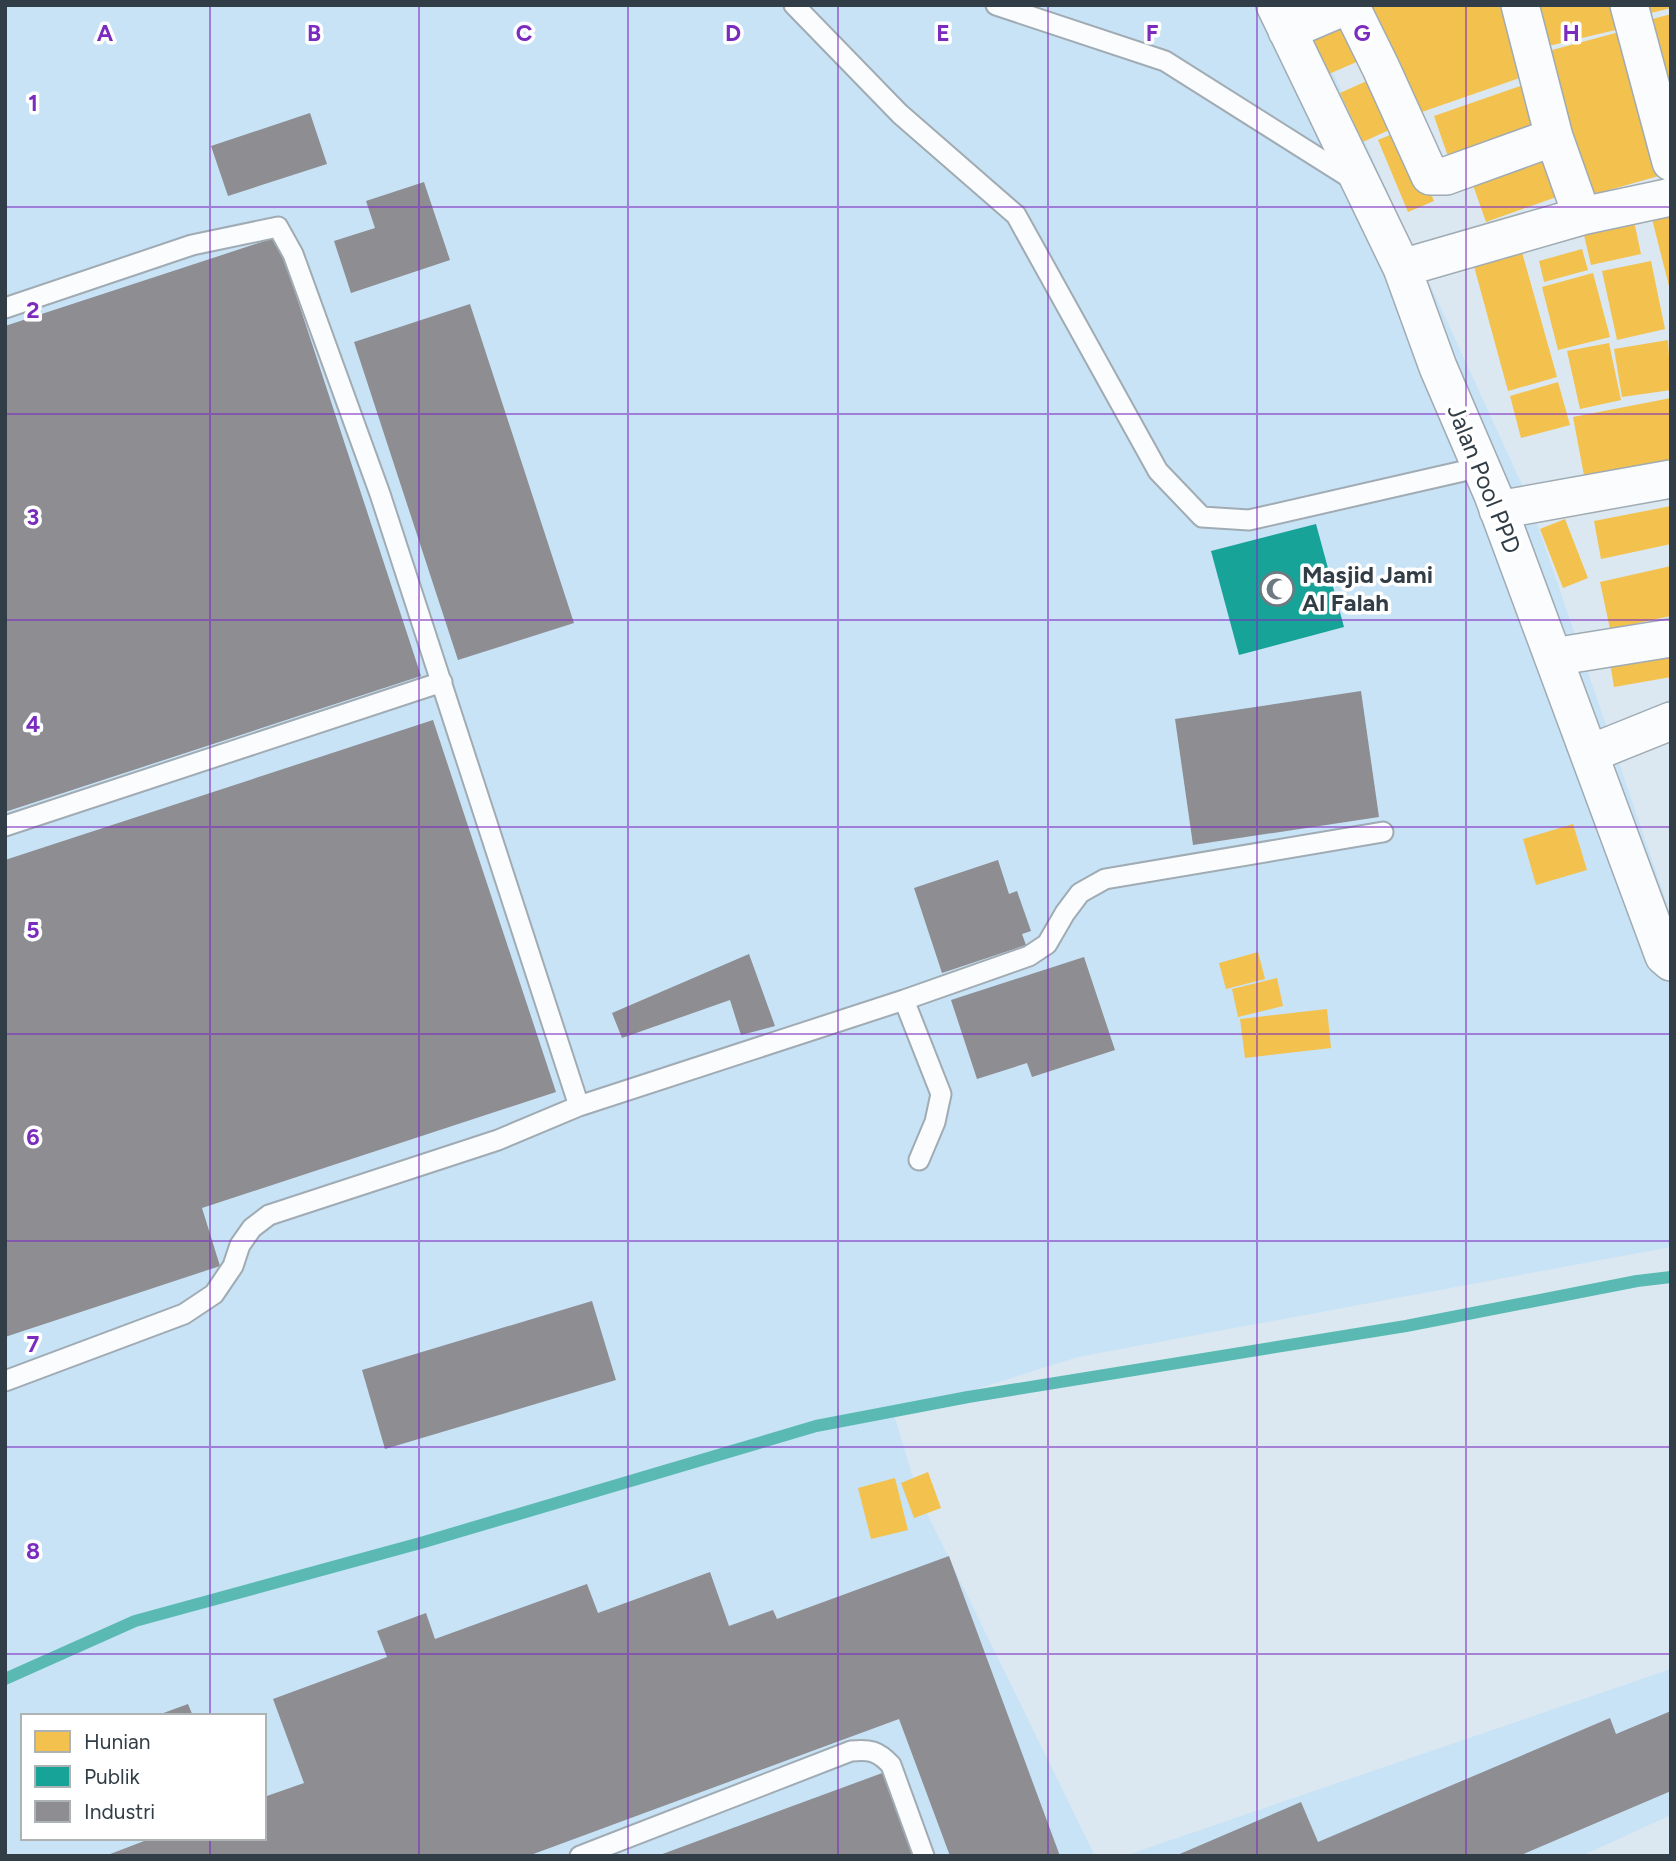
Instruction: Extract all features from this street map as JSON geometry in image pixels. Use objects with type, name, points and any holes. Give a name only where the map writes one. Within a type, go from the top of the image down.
[{"type":"street","points":[[1281,18],[1349,5],[1430,176],[1446,176],[1554,137]]},
{"type":"street","points":[[1520,5],[1554,137],[1582,216]]},
{"type":"street","points":[[1629,5],[1671,162]]},
{"type":"street","name":"Jalan Pool PPD","points":[[1281,18],[1402,268],[1438,367],[1498,510],[1664,956],[1671,962]]},
{"type":"street","points":[[1402,268],[1582,216],[1671,197]]},
{"type":"street","points":[[1498,510],[1671,479]]},
{"type":"street","points":[[1553,657],[1671,638]]},
{"type":"street","points":[[1589,754],[1671,721]]},
{"type":"lane","points":[[794,5],[900,114],[1016,215],[1158,471],[1202,517],[1249,520],[1480,467]]},
{"type":"lane","points":[[996,5],[1165,61],[1362,186]]},
{"type":"lane","points":[[5,307],[192,245],[278,227],[293,254],[380,494],[579,1105]]},
{"type":"lane","points":[[5,826],[442,682]]},
{"type":"lane","points":[[5,1381],[184,1314],[214,1294],[233,1266],[240,1245],[252,1228],[269,1215],[498,1140],[579,1105],[904,1000],[1029,956],[1047,944],[1080,892],[1105,879],[1383,832]]},
{"type":"lane","points":[[904,1000],[940,1094],[935,1122],[919,1160]]},
{"type":"lane","points":[[580,1856],[851,1751],[867,1749],[880,1753],[891,1765],[924,1856]]},
{"type":"shaded area","points":[[5,5],[1302,5],[1529,500],[1671,915],[1671,1247],[1078,1357],[894,1415],[919,1497],[1095,1856],[5,1856]]},
{"type":"shaded area","points":[[1671,1669],[1671,1815],[1581,1856],[1124,1856]]},
{"type":"building: Hunian","points":[[1366,5],[1506,5],[1531,74],[1419,113],[1407,80],[1378,34]]},
{"type":"building: Hunian","points":[[1526,5],[1623,5],[1628,27],[1536,49]]},
{"type":"building: Hunian","points":[[1632,5],[1671,5],[1671,8],[1635,17]]},
{"type":"building: Hunian","points":[[1349,12],[1368,57],[1315,80],[1295,35]]},
{"type":"building: Hunian","points":[[1671,14],[1671,90],[1656,93],[1638,23]]},
{"type":"building: Hunian","points":[[1623,31],[1662,175],[1581,198],[1541,53]]},
{"type":"building: Hunian","points":[[1380,75],[1402,124],[1363,142],[1340,93]]},
{"type":"building: Hunian","points":[[1529,83],[1547,135],[1452,168],[1434,116]]},
{"type":"building: Hunian","points":[[1404,129],[1434,201],[1408,212],[1378,140]]},
{"type":"building: Hunian","points":[[1544,144],[1562,195],[1486,222],[1468,171]]},
{"type":"building: Hunian","points":[[1671,214],[1671,290],[1670,290],[1652,219]]},
{"type":"building: Hunian","points":[[1634,221],[1641,254],[1591,265],[1583,231]]},
{"type":"building: Hunian","points":[[1520,245],[1557,377],[1508,391],[1472,259]]},
{"type":"building: Hunian","points":[[1582,249],[1588,270],[1544,282],[1539,261]]},
{"type":"building: Hunian","points":[[1651,261],[1665,329],[1617,340],[1602,271]]},
{"type":"building: Hunian","points":[[1593,273],[1610,337],[1558,350],[1542,287]]},
{"type":"building: Hunian","points":[[1668,340],[1671,390],[1622,397],[1614,349]]},
{"type":"building: Hunian","points":[[1609,343],[1621,400],[1580,409],[1567,351]]},
{"type":"building: Hunian","points":[[1558,382],[1570,425],[1521,438],[1510,396]]},
{"type":"building: Hunian","points":[[1671,398],[1671,469],[1586,486],[1573,417]]},
{"type":"building: Hunian","points":[[1671,506],[1671,544],[1601,559],[1594,521]]},
{"type":"building: Hunian","points":[[1565,519],[1588,578],[1563,588],[1540,529]]},
{"type":"building: Hunian","points":[[1671,566],[1671,616],[1610,629],[1600,582]]},
{"type":"building: Hunian","points":[[1671,647],[1671,677],[1614,687],[1609,657]]},
{"type":"building: Hunian","points":[[1573,824],[1587,870],[1536,885],[1523,839]]},
{"type":"building: Hunian","points":[[1258,952],[1265,979],[1226,989],[1219,963]]},
{"type":"building: Hunian","points":[[1277,978],[1283,1006],[1238,1017],[1232,989]]},
{"type":"building: Hunian","points":[[1327,1009],[1331,1048],[1245,1058],[1240,1019]]},
{"type":"building: Hunian","points":[[928,1472],[941,1508],[914,1518],[901,1483]]},
{"type":"building: Hunian","points":[[895,1478],[908,1530],[871,1539],[858,1488]]},
{"type":"building: Publik","name":"Masjid Jami Al Falah","points":[[1316,524],[1344,627],[1239,655],[1211,551]]},
{"type":"building: Industri","points":[[310,113],[327,164],[228,196],[211,146]]},
{"type":"building: Industri","points":[[424,182],[450,260],[351,293],[334,241],[375,228],[366,201]]},
{"type":"building: Industri","points":[[277,237],[421,676],[5,812],[5,326]]},
{"type":"building: Industri","points":[[470,304],[574,623],[458,660],[354,342]]},
{"type":"building: Industri","points":[[1361,691],[1379,817],[1193,845],[1175,719]]},
{"type":"building: Industri","points":[[433,720],[556,1092],[202,1208],[220,1266],[5,1337],[5,860]]},
{"type":"building: Industri","points":[[998,860],[1009,894],[1017,891],[1031,931],[1022,934],[1026,945],[942,973],[914,888]]},
{"type":"building: Industri","points":[[749,954],[775,1026],[741,1035],[730,1000],[622,1038],[612,1013]]},
{"type":"building: Industri","points":[[1084,957],[1115,1050],[1032,1077],[1027,1063],[977,1079],[951,1000]]},
{"type":"building: Industri","points":[[592,1301],[616,1380],[385,1449],[362,1370]]},
{"type":"building: Industri","points":[[949,1556],[1060,1856],[950,1856],[899,1719],[528,1856],[105,1856],[147,1840],[266,1840],[266,1796],[304,1783],[273,1699],[387,1657],[377,1631],[426,1613],[435,1639],[587,1584],[598,1613],[710,1572],[729,1626],[773,1610],[777,1619]]},
{"type":"building: Industri","points":[[188,1704],[192,1714],[161,1714]]},
{"type":"building: Industri","points":[[1671,1711],[1671,1791],[1519,1856],[1175,1856],[1301,1802],[1318,1842],[1610,1718],[1616,1734]]},
{"type":"building: Industri","points":[[885,1772],[916,1856],[657,1856]]},
{"type":"waterway","points":[[5,1679],[135,1621],[424,1542],[816,1426],[968,1397],[1406,1326],[1637,1281],[1671,1277]]},
{"type":"place","name":"Masjid Jami Al Falah","points":[[1277,589]]}]
